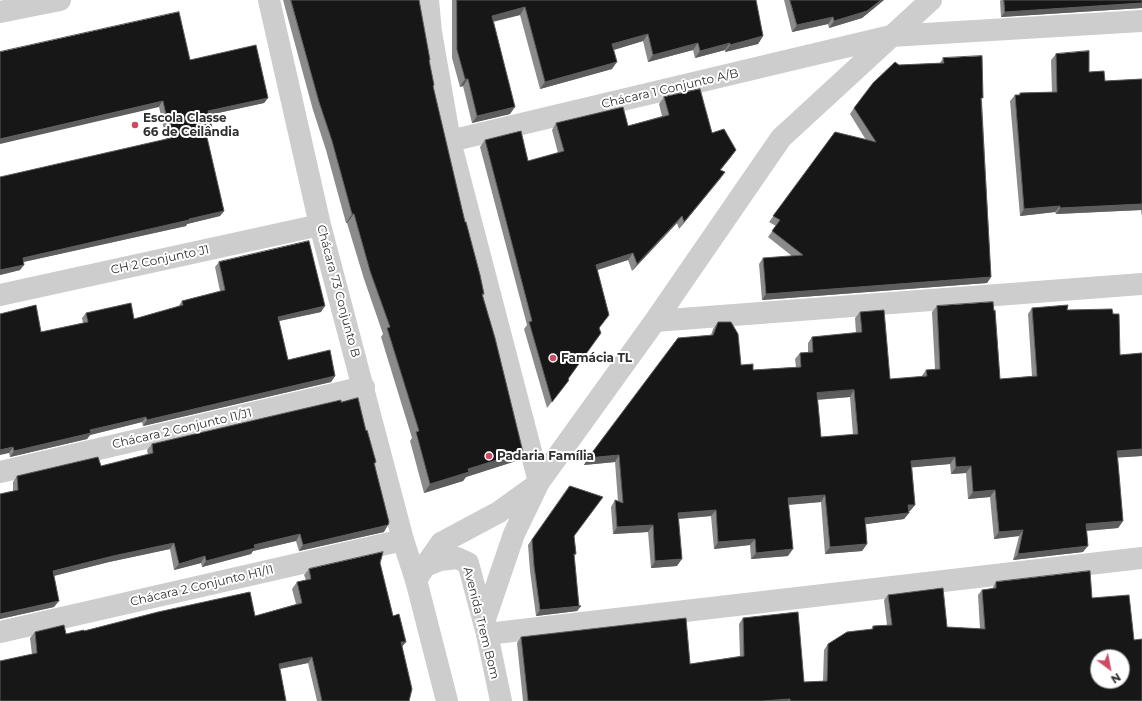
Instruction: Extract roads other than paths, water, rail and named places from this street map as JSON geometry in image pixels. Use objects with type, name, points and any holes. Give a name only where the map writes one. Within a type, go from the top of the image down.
[{"type":"street","name":"Chácara 73 Conjunto B","points":[[269,0],[320,224],[403,540],[420,573]]},
{"type":"street","points":[[428,0],[431,32],[450,141],[539,482]]},
{"type":"street","points":[[931,0],[781,138],[655,321],[539,482],[514,534],[485,628],[1142,558]]},
{"type":"street","points":[[0,12],[51,1]]},
{"type":"street","name":"Chácara 1 Conjunto A/B","points":[[450,141],[891,36],[1142,21]]},
{"type":"street","name":"CH 2 Conjunto J1","points":[[0,295],[320,224]]},
{"type":"street","points":[[655,321],[1142,284]]},
{"type":"street","name":"Chácara 2 Conjunto I1/J1","points":[[0,472],[364,387]]},
{"type":"street","points":[[447,701],[420,573],[441,543],[499,512],[539,482]]},
{"type":"street","name":"Chácara 2 Conjunto H1/I1","points":[[0,632],[403,540]]},
{"type":"street","name":"Avenida Trem Bom","points":[[420,573],[440,560],[457,558],[468,563],[485,628],[501,701]]},
{"type":"place","name":"Escola Classe 66 de Ceilândia","points":[[135,125]]},
{"type":"place","name":"Famácia TL","points":[[553,358]]},
{"type":"place","name":"Padaria Família","points":[[489,456]]}]
